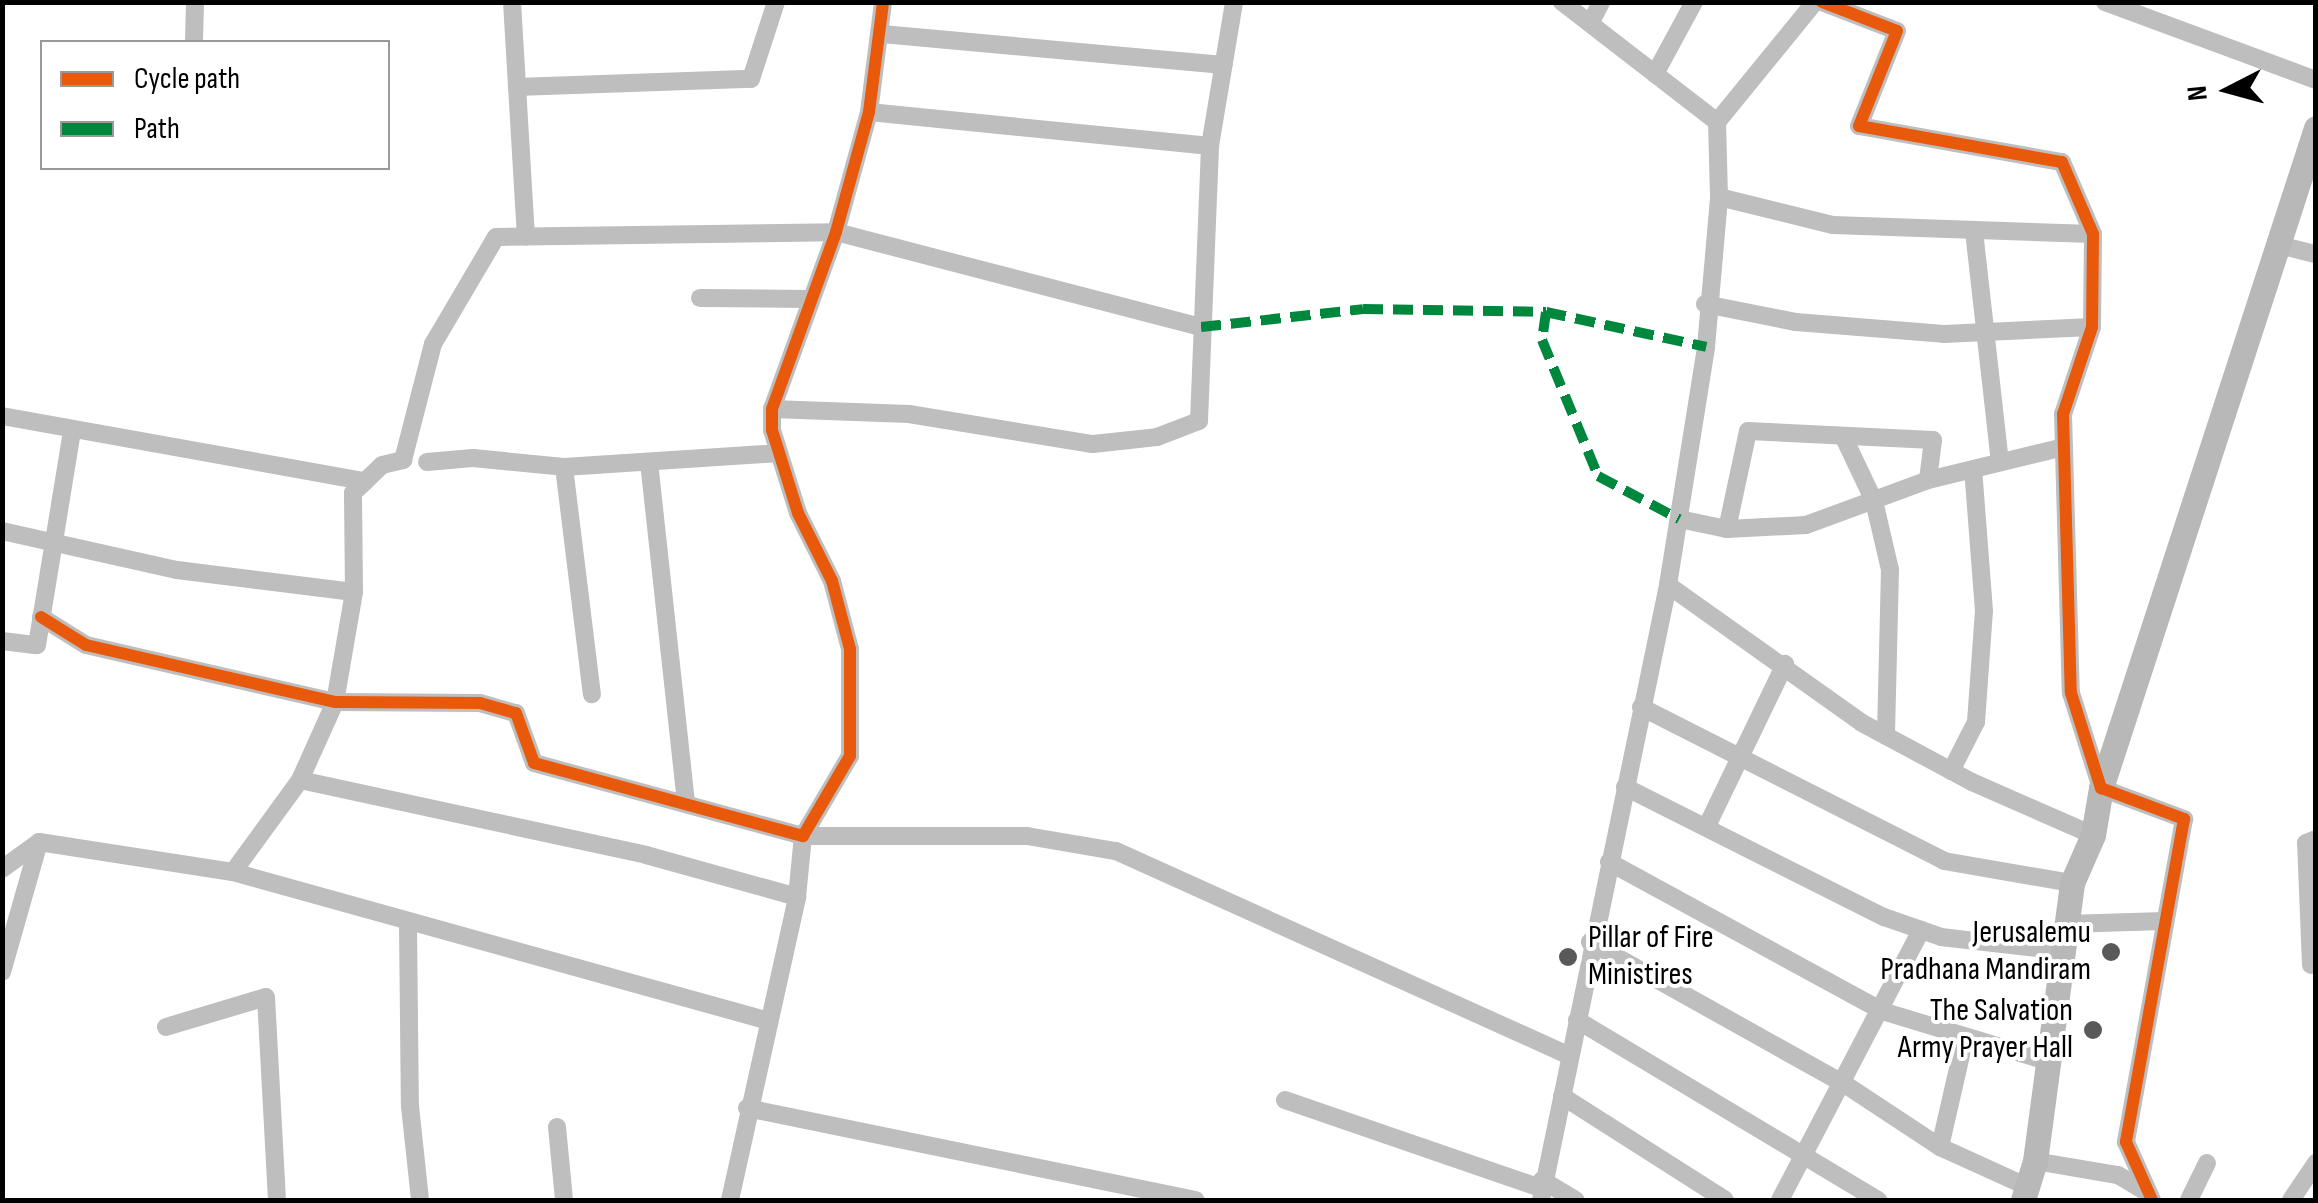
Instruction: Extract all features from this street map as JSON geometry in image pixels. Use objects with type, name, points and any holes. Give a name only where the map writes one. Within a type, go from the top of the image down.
[{"type":"street","points":[[194,40],[195,2]]},
{"type":"street","points":[[512,2],[526,237]]},
{"type":"street","points":[[517,87],[751,79],[776,2]]},
{"type":"street","points":[[730,1200],[747,1108],[798,898],[803,836],[850,756],[850,648],[832,581],[798,513],[779,453],[772,409],[836,232],[869,112],[882,34],[882,2]]},
{"type":"street","points":[[772,409],[909,414],[1093,444],[1157,438],[1199,421],[1210,146],[1234,2]]},
{"type":"street","points":[[1562,2],[1717,122]]},
{"type":"street","points":[[1591,22],[1602,2]]},
{"type":"street","points":[[1655,74],[1694,2]]},
{"type":"street","points":[[1542,1190],[1590,942],[1668,585],[1706,347],[1706,304],[1719,197],[1717,122],[1819,2],[1897,32],[1859,126],[2062,162],[2094,234],[2092,327],[2063,414],[2070,694],[2100,788]]},
{"type":"street","points":[[2105,2],[2154,11],[2316,80]]},
{"type":"street","points":[[882,34],[1224,64]]},
{"type":"street","points":[[869,112],[1210,146]]},
{"type":"street","points":[[1590,942],[1846,1085],[1940,1147],[2024,1194],[2034,1161],[2050,1062],[2072,883],[2093,835],[2100,788],[2316,128]]},
{"type":"street","points":[[1719,197],[1832,225],[2094,234]]},
{"type":"street","points":[[233,872],[300,780],[335,702],[354,592],[353,493],[382,465],[403,460],[434,344],[496,238],[836,232],[1201,327]]},
{"type":"street","points":[[1974,232],[2000,462]]},
{"type":"street","points":[[2279,245],[2316,254]]},
{"type":"street","points":[[700,298],[810,299]]},
{"type":"street","points":[[1706,304],[1796,322],[1984,333],[2092,327]]},
{"type":"street","points":[[2,416],[365,481]]},
{"type":"street","points":[[2,641],[37,646],[72,431]]},
{"type":"street","points":[[1726,529],[1748,431],[1845,440],[1934,440],[1928,480]]},
{"type":"street","points":[[1845,440],[1872,500],[1890,570],[1886,736]]},
{"type":"street","points":[[1678,520],[1726,529],[1806,525],[1928,480],[2064,447]]},
{"type":"street","points":[[427,462],[473,458],[564,467],[779,453]]},
{"type":"street","points":[[649,462],[686,800]]},
{"type":"street","points":[[564,467],[592,694]]},
{"type":"street","points":[[1951,771],[1976,722],[1984,611],[1973,469]]},
{"type":"street","points":[[2,531],[178,570],[354,592]]},
{"type":"street","points":[[1668,585],[1886,736],[1951,771],[2093,835]]},
{"type":"street","points":[[41,617],[86,645],[335,702],[480,703],[516,712],[534,763],[686,800],[803,836],[1027,836],[1116,851],[1567,1056]]},
{"type":"street","points":[[1707,826],[1784,664]]},
{"type":"street","points":[[1641,707],[1741,754],[1851,819],[1944,861],[2072,883]]},
{"type":"street","points":[[300,780],[646,855],[798,898]]},
{"type":"street","points":[[1625,787],[1922,930],[2062,951]]},
{"type":"street","points":[[2100,788],[2184,819],[2126,1142],[2150,1197]]},
{"type":"street","points":[[2311,965],[2312,902],[2306,843],[2316,839]]},
{"type":"street","points":[[2,972],[39,842]]},
{"type":"street","points":[[2,869],[39,842],[233,872],[408,926],[769,1021]]},
{"type":"street","points":[[1609,862],[1882,1010],[2050,1062]]},
{"type":"street","points":[[2066,924],[2165,921]]},
{"type":"street","points":[[408,926],[410,1106],[420,1200]]},
{"type":"street","points":[[1780,1200],[1846,1085],[1922,930]]},
{"type":"street","points":[[166,1027],[266,998],[277,1200]]},
{"type":"street","points":[[1577,1020],[1878,1200]]},
{"type":"street","points":[[1940,1147],[1965,1038]]},
{"type":"street","points":[[1562,1096],[1725,1200]]},
{"type":"street","points":[[1284,1100],[1576,1200]]},
{"type":"street","points":[[747,1108],[1196,1200]]},
{"type":"street","points":[[558,1127],[564,1200]]},
{"type":"street","points":[[2034,1161],[2118,1176],[2150,1197]]},
{"type":"street","points":[[2189,1200],[2207,1163]]},
{"type":"street","points":[[2292,1200],[2316,1163]]},
{"type":"marked path","points":[[1201,327],[1363,309],[1546,312],[1706,347]]},
{"type":"marked path","points":[[1546,312],[1542,340],[1598,476],[1679,519]]},
{"type":"cycle path","points":[[41,617],[86,645],[335,702],[480,703],[516,713],[534,763],[803,836],[850,756],[850,649],[832,581],[798,513],[772,430],[772,409],[836,232],[869,112],[883,2]]},
{"type":"cycle path","points":[[1822,2],[1897,31],[1859,126],[2062,162],[2093,234],[2092,327],[2063,414],[2071,693],[2101,788],[2184,819],[2126,1142],[2152,1200]]},
{"type":"place","name":"Jerusalemu Pradhana Mandiram","points":[[2111,952]]},
{"type":"place","name":"Pillar of Fire Ministires","points":[[1568,957]]},
{"type":"place","name":"The Salvation Army Prayer Hall","points":[[2093,1030]]}]
